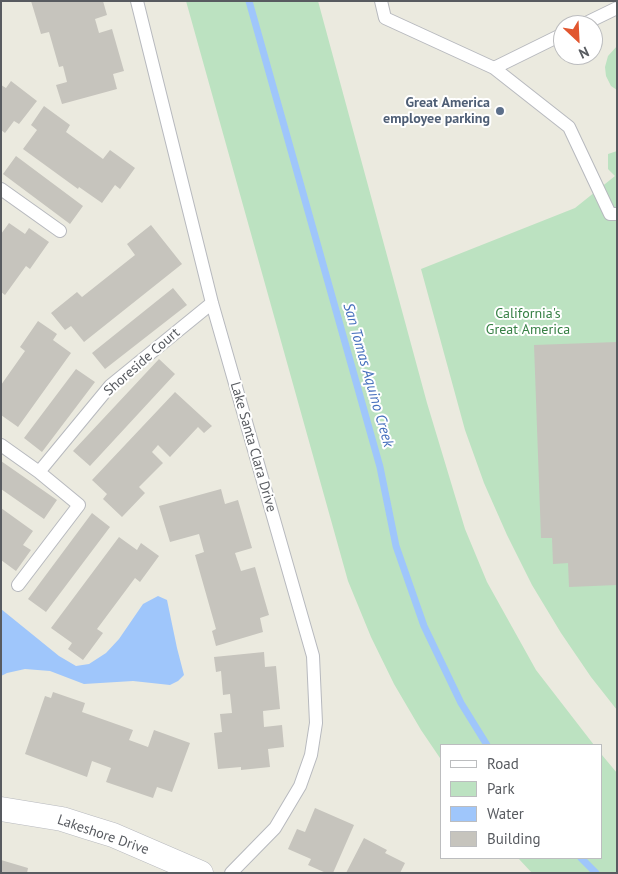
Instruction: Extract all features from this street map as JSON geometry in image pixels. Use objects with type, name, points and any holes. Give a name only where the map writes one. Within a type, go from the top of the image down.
[{"type":"street","name":"Lakeshore Drive","points":[[1,810],[54,817],[87,826],[201,873]]},
{"type":"lane","name":"Lake Santa Clara Drive","points":[[137,1],[212,303],[313,656],[316,723],[311,755],[300,786],[274,828],[231,873]]},
{"type":"lane","points":[[381,1],[385,18],[494,68],[569,127],[610,214],[617,214]]},
{"type":"lane","points":[[603,15],[617,8]]},
{"type":"lane","points":[[494,68],[553,39]]},
{"type":"lane","points":[[1,188],[60,232]]},
{"type":"lane","name":"Shoreside Court","points":[[39,472],[110,386],[212,303]]},
{"type":"lane","points":[[1,445],[39,472],[78,505],[18,586]]},
{"type":"green space","points":[[186,1],[318,1],[427,403],[465,529],[487,582],[536,670],[593,744],[440,744],[440,758],[394,684],[371,637],[348,581]]},
{"type":"green space","points":[[617,46],[617,90],[611,86],[606,76],[605,67],[608,56]]},
{"type":"green space","name":"California's Great America","points":[[617,151],[617,710],[591,677],[561,633],[532,585],[507,535],[484,483],[465,430],[421,269],[575,208],[615,176],[608,169],[608,154]]},
{"type":"green space","points":[[603,756],[617,773],[617,873],[532,873],[519,859],[603,859]]},
{"type":"water","points":[[158,596],[167,600],[184,675],[178,681],[170,685],[133,681],[84,684],[50,671],[25,669],[1,676],[1,609],[59,656],[76,666],[89,664],[106,653],[119,639],[143,604]]},
{"type":"building","points":[[31,1],[103,1],[107,15],[95,19],[99,33],[112,29],[124,71],[113,74],[117,89],[62,104],[56,85],[67,82],[63,66],[59,67],[49,32],[41,34]]},
{"type":"building","points":[[11,81],[37,101],[19,124],[14,121],[5,133],[1,130],[1,85],[6,88]]},
{"type":"building","points":[[44,106],[70,125],[66,132],[103,159],[110,150],[135,168],[120,189],[115,185],[102,203],[79,187],[78,189],[23,149],[37,130],[31,125]]},
{"type":"building","points":[[16,156],[83,206],[70,224],[3,174]]},
{"type":"building","points":[[9,223],[25,234],[29,228],[49,242],[30,269],[26,266],[5,295],[1,292],[1,234]]},
{"type":"building","points":[[151,225],[182,264],[84,342],[71,326],[65,330],[51,313],[77,292],[82,297],[135,255],[127,244]]},
{"type":"building","points":[[173,288],[187,305],[105,369],[92,353]]},
{"type":"building","points":[[38,321],[57,334],[53,340],[71,353],[18,427],[1,415],[1,385],[25,351],[20,347]]},
{"type":"building","points":[[617,342],[617,585],[569,587],[568,563],[553,564],[552,538],[541,538],[534,345]]},
{"type":"building","points":[[159,359],[175,374],[90,466],[73,451]]},
{"type":"building","points":[[76,369],[95,382],[42,452],[24,438]]},
{"type":"building","points":[[175,392],[212,426],[204,433],[198,427],[170,457],[158,445],[152,452],[163,463],[139,487],[145,493],[122,517],[103,499],[107,494],[92,480]]},
{"type":"building","points":[[1,461],[57,500],[44,519],[1,489]]},
{"type":"building","points":[[221,489],[225,504],[238,500],[252,548],[235,553],[241,571],[255,567],[269,615],[260,618],[263,632],[216,646],[212,631],[216,629],[195,555],[204,552],[199,534],[170,542],[159,506]]},
{"type":"building","points":[[1,508],[33,531],[23,545],[31,550],[16,571],[1,560]]},
{"type":"building","points":[[92,513],[110,527],[46,612],[28,599]]},
{"type":"building","points":[[119,537],[137,550],[141,543],[159,556],[140,582],[135,578],[97,629],[103,633],[83,660],[68,649],[72,643],[51,628]]},
{"type":"building","points":[[264,652],[265,667],[276,666],[280,709],[263,711],[264,727],[282,725],[284,747],[268,749],[270,767],[241,770],[241,767],[218,769],[214,733],[222,732],[220,714],[232,713],[230,694],[223,695],[221,671],[216,672],[214,657]]},
{"type":"building","points":[[53,692],[85,703],[82,712],[133,730],[129,740],[148,747],[154,730],[190,743],[172,792],[157,787],[153,798],[106,782],[111,768],[92,761],[87,777],[25,754],[45,696],[51,698]]},
{"type":"building","points":[[315,808],[354,825],[333,873],[326,873],[308,865],[311,859],[288,849],[297,829],[305,832]]},
{"type":"building","points":[[364,838],[387,850],[385,853],[405,863],[400,873],[346,873]]},
{"type":"building","points":[[1,860],[28,868],[27,873],[1,873]]},
{"type":"waterway","name":"San Tomas Aquino Creek","points":[[249,1],[380,467],[396,546],[424,626],[461,703],[486,744]]},
{"type":"waterway","name":"San Tomas Aquino Creek","points":[[582,859],[596,873]]},
{"type":"place","name":"Great America employee parking","points":[[500,111]]}]
